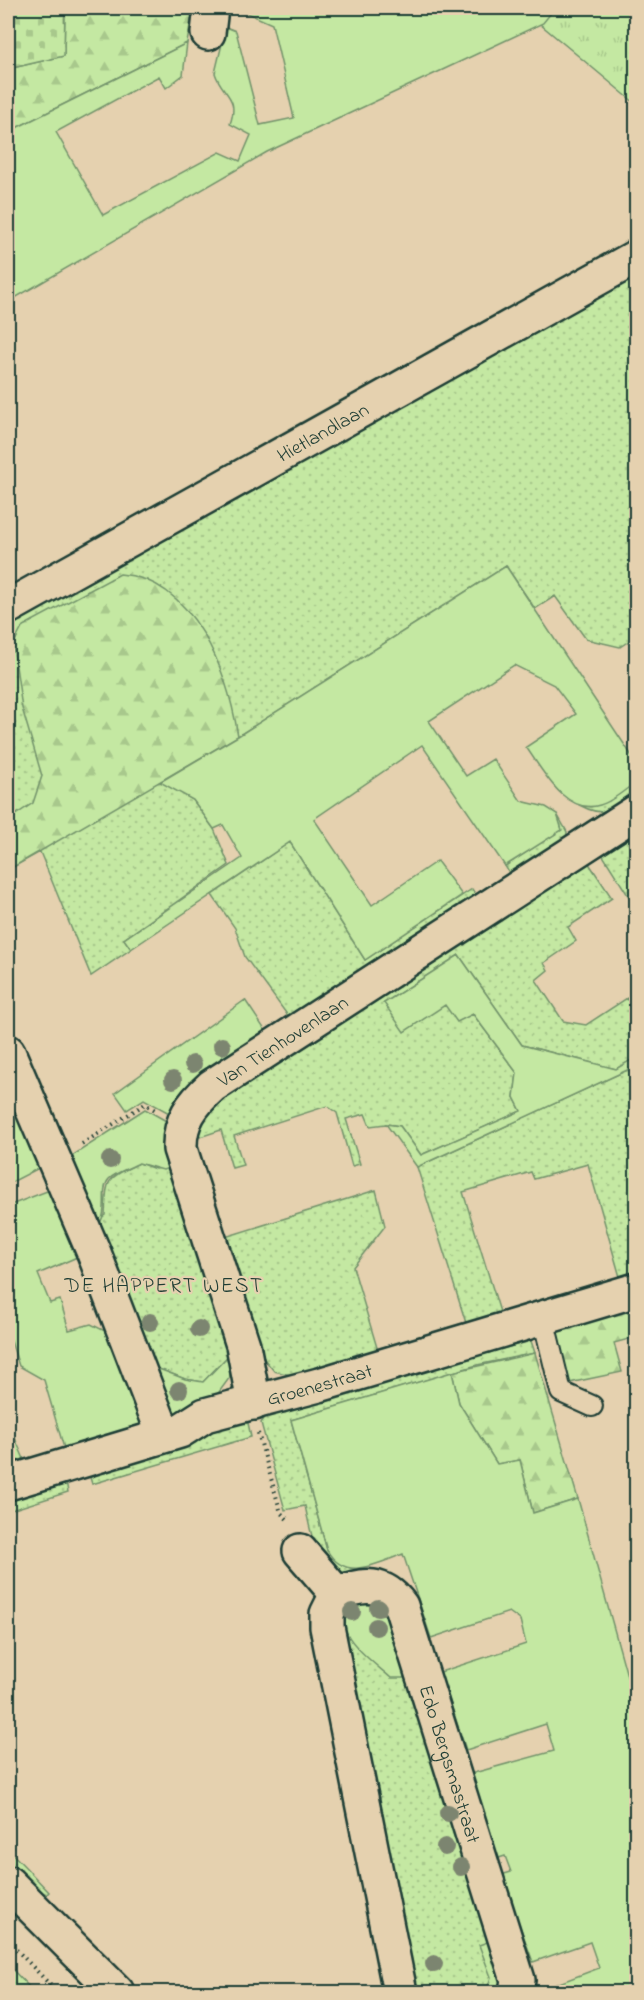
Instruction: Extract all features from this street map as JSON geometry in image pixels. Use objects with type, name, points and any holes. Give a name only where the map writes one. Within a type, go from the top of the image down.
[{"type":"street","name":"Hietlandlaan","points":[[8,607],[636,257]]},
{"type":"street","name":"Van Tienhovenlaan","points":[[182,1125],[188,1111],[212,1086],[636,812]]},
{"type":"street","points":[[8,1052],[94,1253],[164,1435]]},
{"type":"street","points":[[182,1125],[180,1149],[243,1345],[254,1402]]},
{"type":"street","name":"Groenestraat","points":[[8,1484],[180,1431],[205,1415],[636,1290]]},
{"type":"street","points":[[300,1551],[338,1594],[327,1614],[327,1627],[400,1992]]},
{"type":"street","name":"Edo Bergsmastraat","points":[[338,1594],[352,1587],[377,1587],[387,1590],[401,1606],[518,1980],[516,1992]]},
{"type":"street","points":[[8,1883],[117,1992]]},
{"type":"lane","points":[[543,1318],[561,1392],[592,1406]]},
{"type":"path","points":[[55,1161],[145,1104],[182,1125]]},
{"type":"path","points":[[254,1402],[256,1428],[281,1513],[291,1523],[300,1551]]},
{"type":"path","points":[[8,1941],[57,1992]]},
{"type":"green space","points":[[8,8],[65,8],[64,56],[8,69]]},
{"type":"green space","points":[[65,8],[193,8],[187,43],[8,132],[8,69],[64,56]]},
{"type":"green space","points":[[236,8],[555,8],[543,23],[267,152],[8,302],[8,132],[187,43],[183,75],[166,88],[159,76],[56,132],[103,215],[220,152],[240,161],[251,135],[230,124],[233,107],[215,73],[226,27],[236,31],[260,125],[294,118],[272,24]]},
{"type":"green space","points":[[531,8],[636,8],[636,104],[540,24]]},
{"type":"green space","points":[[636,272],[636,636],[620,647],[586,639],[555,596],[535,609],[506,566],[238,736],[161,781],[193,800],[214,829],[229,865],[124,939],[131,949],[91,976],[40,852],[8,870],[8,621],[188,526]]},
{"type":"green space","points":[[506,566],[636,762],[636,782],[619,795],[600,805],[587,807],[576,804],[565,797],[547,778],[526,747],[576,714],[554,685],[514,665],[429,721],[466,776],[493,759],[521,801],[546,807],[557,814],[562,830],[505,866],[422,745],[314,819],[372,905],[437,861],[462,895],[365,960],[290,842],[131,949],[124,939],[242,858],[223,825],[214,829],[193,800],[160,782],[238,736]]},
{"type":"green space","points":[[120,574],[146,580],[169,593],[188,611],[216,659],[226,685],[238,736],[8,870],[8,820],[33,803],[42,776],[22,708],[13,645],[23,626]]},
{"type":"green space","points":[[636,782],[636,794],[605,811],[590,810],[571,800],[590,804],[598,803],[612,798]]},
{"type":"green space","points":[[557,814],[567,832],[566,839],[511,876],[505,866],[561,830]]},
{"type":"green space","points":[[636,832],[636,908],[602,854]]},
{"type":"green space","points":[[290,842],[365,960],[472,889],[476,895],[291,1020],[245,957],[235,928],[212,895]]},
{"type":"green space","points":[[588,862],[612,898],[568,927],[576,941],[544,963],[548,970],[536,980],[563,1021],[586,1025],[627,998],[636,1013],[636,1058],[616,1069],[522,1045],[459,955],[384,1003],[446,1005],[473,1014],[517,1073],[514,1097],[521,1111],[421,1155],[400,1126],[386,1124],[370,1126],[365,1114],[346,1119],[360,1164],[352,1166],[337,1113],[327,1106],[234,1136],[243,1165],[232,1168],[221,1130],[194,1139],[196,1127],[219,1100]]},
{"type":"green space","points":[[459,955],[522,1045],[616,1069],[636,1057],[636,1066],[417,1167],[386,1124],[400,1126],[421,1155],[521,1111],[514,1097],[517,1073],[473,1014],[457,1022],[445,1005],[404,1032],[384,1003]]},
{"type":"green space","points":[[245,1000],[267,1033],[171,1114],[144,1099],[127,1110],[115,1093]]},
{"type":"green space","points":[[636,1066],[636,1272],[620,1277],[588,1164],[534,1179],[531,1172],[463,1192],[500,1312],[466,1323],[417,1167]]},
{"type":"green space","points":[[18,1106],[45,1165],[8,1184],[8,1110]]},
{"type":"green space","points":[[145,1109],[168,1122],[163,1143],[171,1167],[163,1170],[139,1163],[109,1179],[105,1188],[103,1216],[101,1221],[95,1222],[64,1161]]},
{"type":"green space","points":[[139,1163],[155,1169],[171,1167],[228,1356],[203,1382],[185,1379],[151,1366],[95,1222],[105,1215],[106,1193],[110,1181]]},
{"type":"green space","points":[[55,1188],[84,1254],[38,1274],[50,1303],[60,1300],[69,1330],[91,1324],[111,1334],[148,1422],[64,1448],[44,1380],[19,1366],[8,1332],[8,1206]]},
{"type":"green space","points":[[376,1190],[385,1226],[353,1267],[378,1351],[299,1377],[274,1371],[260,1354],[225,1237]]},
{"type":"green space","points":[[636,1308],[636,1337],[614,1343],[622,1372],[569,1383],[557,1332]]},
{"type":"green space","points":[[531,1341],[535,1353],[477,1365],[291,1420],[327,1550],[333,1559],[342,1565],[362,1569],[343,1573],[334,1571],[326,1565],[315,1547],[305,1506],[285,1510],[261,1423],[269,1412]]},
{"type":"green space","points":[[535,1353],[578,1499],[533,1513],[520,1460],[497,1464],[459,1403],[452,1372]]},
{"type":"green space","points":[[228,1356],[230,1377],[214,1399],[165,1418],[151,1366],[185,1379],[203,1382]]},
{"type":"green space","points":[[452,1372],[459,1403],[497,1464],[520,1460],[533,1513],[578,1499],[636,1708],[636,1992],[545,1992],[543,1989],[599,1968],[590,1942],[533,1962],[501,1875],[511,1872],[505,1856],[496,1859],[470,1774],[554,1751],[546,1724],[466,1750],[440,1672],[526,1644],[520,1620],[509,1612],[431,1638],[403,1554],[372,1566],[352,1568],[343,1566],[334,1560],[327,1550],[291,1420]]},
{"type":"green space","points":[[247,1418],[251,1437],[92,1484],[89,1474],[199,1432]]},
{"type":"green space","points":[[11,1429],[24,1459],[8,1464],[8,1430]]},
{"type":"green space","points":[[66,1481],[68,1492],[8,1511],[8,1498]]},
{"type":"green space","points":[[350,1601],[385,1603],[407,1675],[403,1678],[391,1678],[363,1654],[347,1634],[343,1623],[344,1612]]},
{"type":"green space","points":[[385,1603],[506,1992],[416,1992],[343,1623]]},
{"type":"green space","points":[[8,1849],[49,1892],[44,1897],[8,1863]]},
{"type":"green space","points":[[493,1940],[506,1992],[486,1992],[491,1977],[479,1945]]},
{"type":"green space","points":[[8,1965],[34,1992],[8,1992]]},
{"type":"district","name":"DE HAPPERT WEST","points":[[164,1285]]}]
